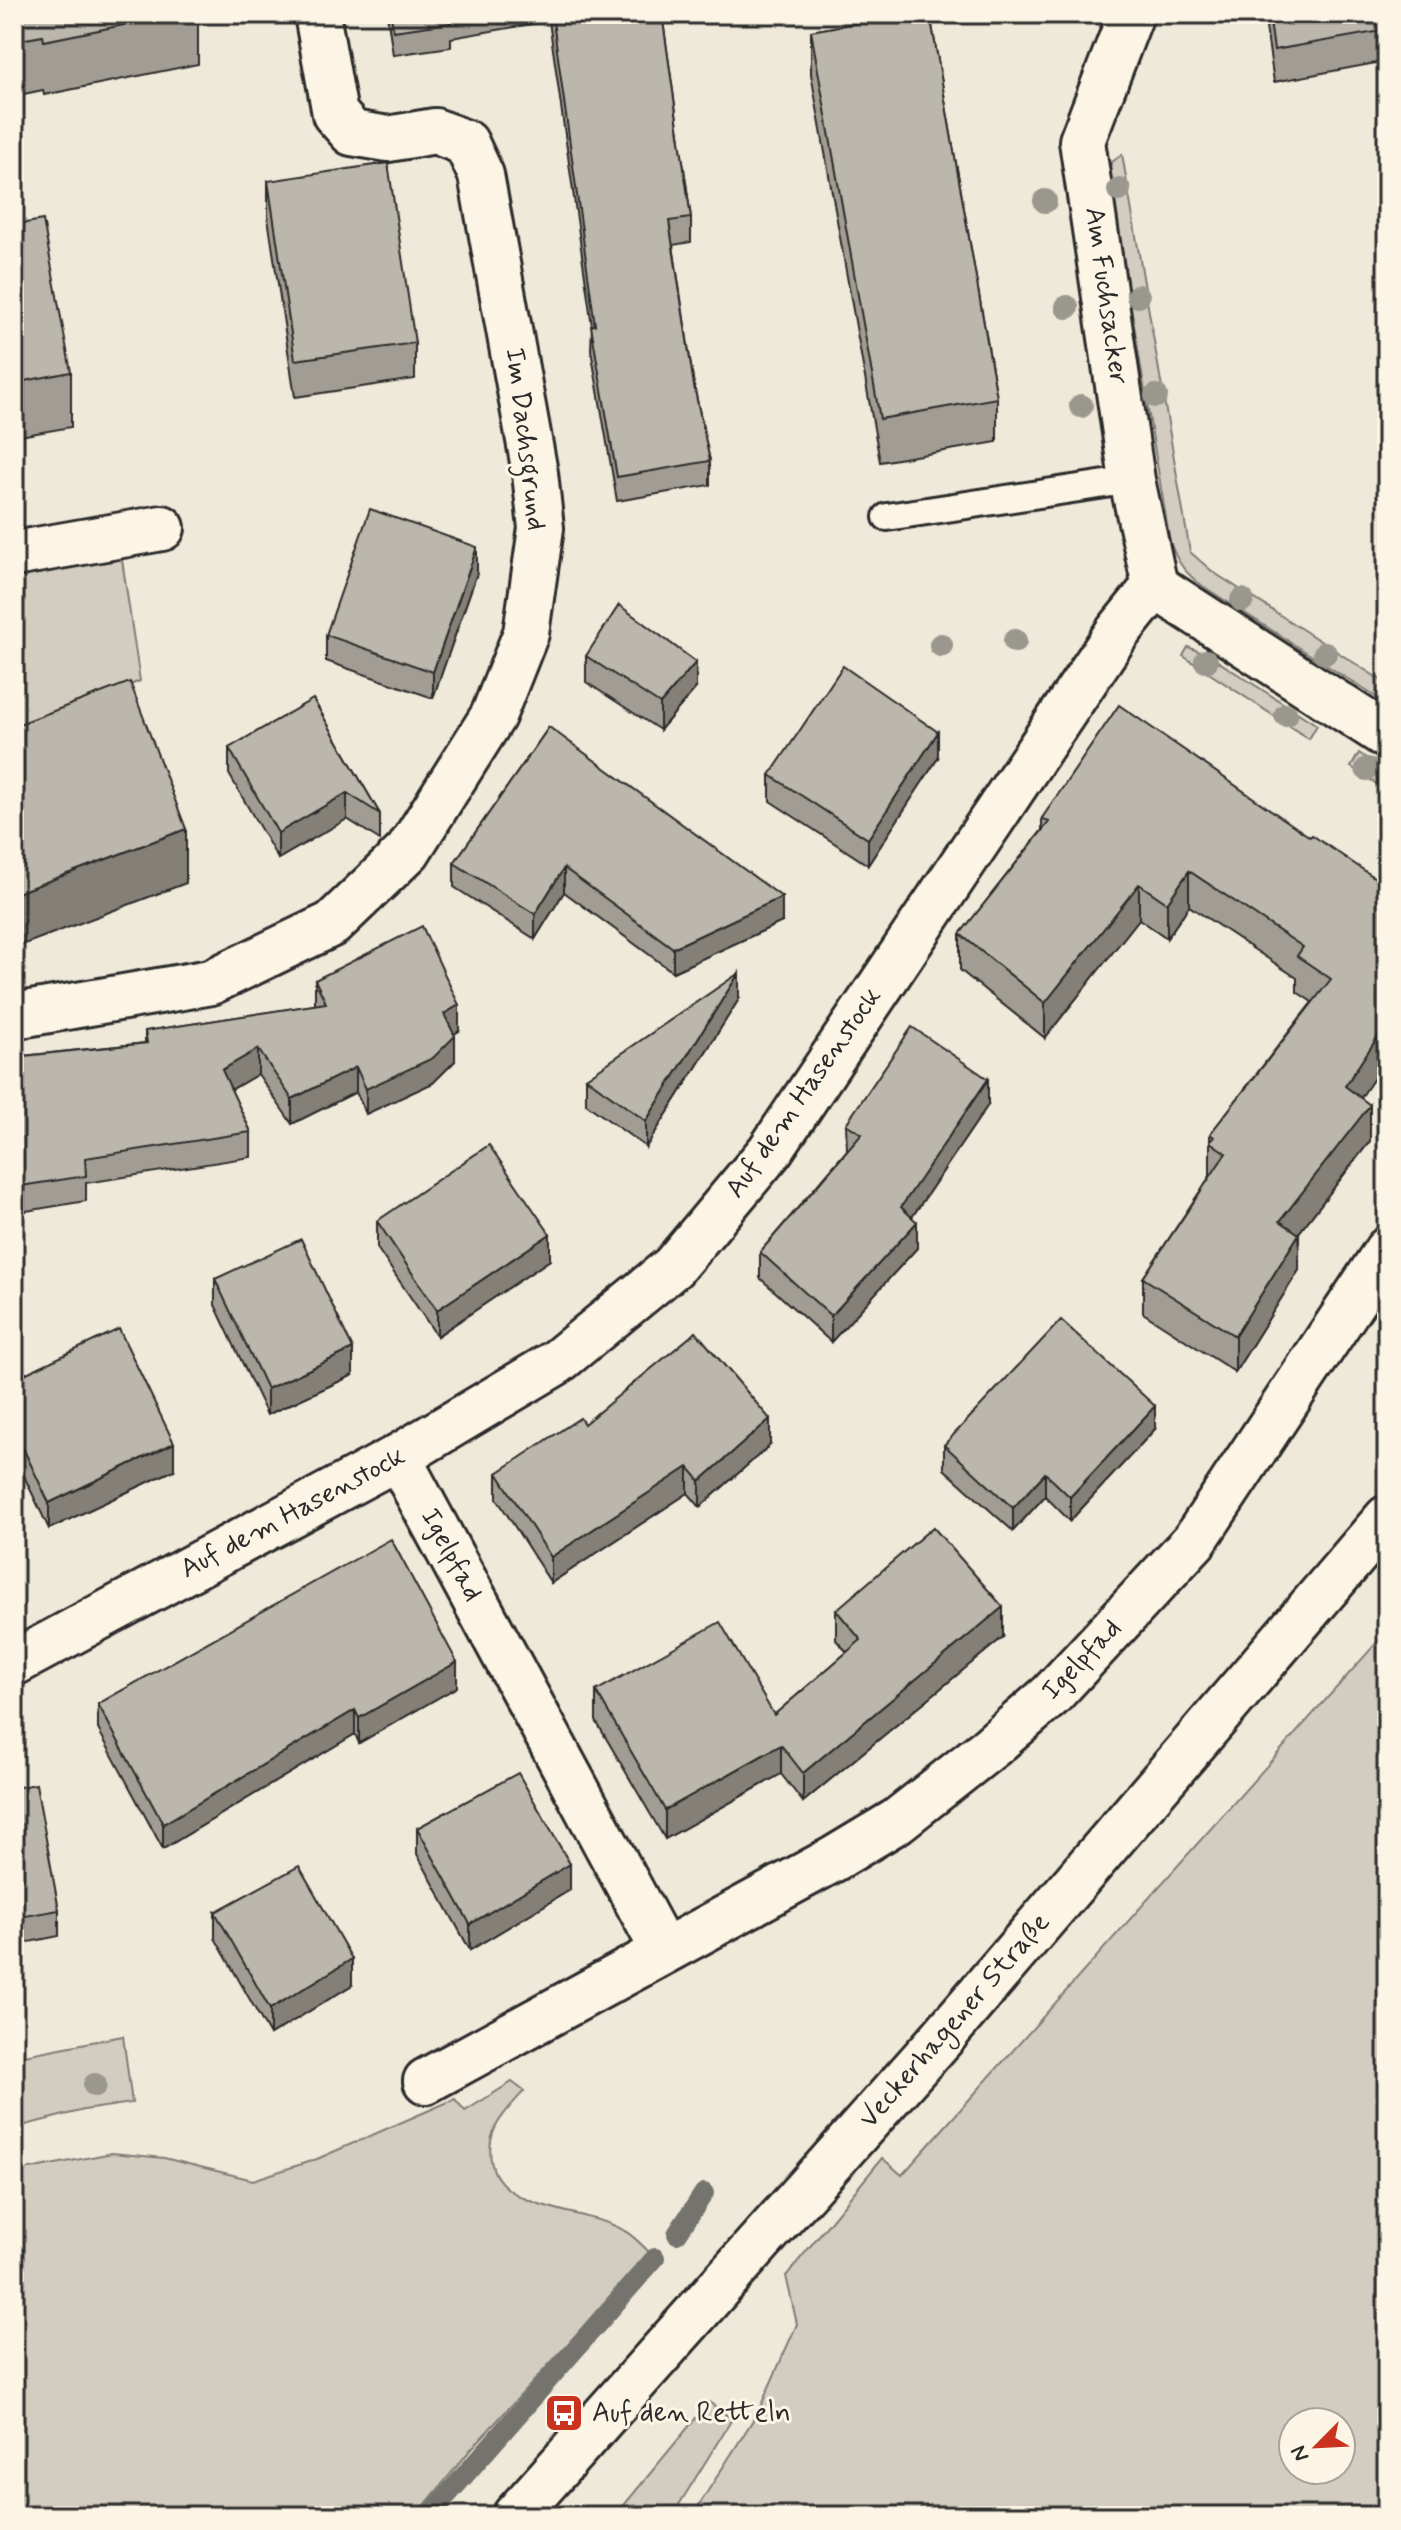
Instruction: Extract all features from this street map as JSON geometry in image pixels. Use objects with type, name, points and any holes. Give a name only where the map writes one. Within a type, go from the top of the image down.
[{"type":"street","name":"Im Dachsgrund","points":[[14,1016],[211,982],[332,924],[408,851],[493,716],[526,633],[541,528],[532,458],[481,175],[466,143],[435,131],[388,139],[352,133],[335,114],[317,14]]},
{"type":"street","name":"Am Fuchsacker","points":[[1131,14],[1082,141],[1132,480],[1155,586]]},
{"type":"street","points":[[14,554],[162,528]]},
{"type":"street","points":[[1155,586],[1387,736]]},
{"type":"street","name":"Auf dem Hasenstock","points":[[14,1663],[398,1457],[557,1362],[673,1267],[770,1151],[1117,633],[1155,586]]},
{"type":"street","name":"Igelpfad","points":[[426,2081],[834,1859],[897,1821],[1051,1695],[1194,1541],[1387,1250]]},
{"type":"street","name":"Igelpfad","points":[[398,1457],[663,1950]]},
{"type":"street","name":"Veckerhagener Straße","points":[[515,2516],[930,2051],[1387,1518]]},
{"type":"lane","points":[[887,517],[1132,480]]},
{"type":"shaded area","points":[[1122,154],[1190,552],[1213,572],[1387,684],[1387,704],[1204,587],[1187,573],[1176,556],[1170,542],[1109,175],[1111,163]]},
{"type":"shaded area","points":[[121,553],[140,681],[14,731],[14,572]]},
{"type":"shaded area","points":[[1188,647],[1208,655],[1317,725],[1309,739],[1183,656]]},
{"type":"shaded area","points":[[1359,753],[1387,772],[1387,791],[1351,767]]},
{"type":"shaded area","points":[[1387,1631],[1387,2516],[692,2516],[758,2412],[797,2324],[786,2276],[882,2158],[902,2175]]},
{"type":"shaded area","points":[[123,2036],[132,2103],[84,2110],[14,2128],[14,2057]]},
{"type":"shaded area","points":[[512,2082],[524,2091],[493,2133],[490,2153],[499,2180],[512,2192],[529,2200],[623,2230],[651,2254],[472,2448],[416,2516],[14,2516],[14,2172],[112,2153],[164,2158],[253,2180],[317,2159],[455,2099],[465,2111]]},
{"type":"shaded area","points":[[709,2402],[732,2419],[672,2516],[615,2516]]},
{"type":"building","points":[[14,14],[178,14],[44,41],[43,36],[14,41]]},
{"type":"building","points":[[391,14],[452,14],[449,15],[451,23],[393,31]]},
{"type":"building","points":[[552,14],[662,14],[691,218],[669,221],[694,386],[710,461],[617,477],[591,326],[595,325]]},
{"type":"building","points":[[866,14],[930,14],[997,398],[880,419],[811,31],[868,21]]},
{"type":"building","points":[[1269,14],[1387,14],[1387,30],[1274,50]]},
{"type":"building","points":[[388,163],[415,343],[295,360],[268,181]]},
{"type":"building","points":[[43,220],[71,372],[14,383],[14,225]]},
{"type":"building","points":[[370,509],[477,547],[433,672],[326,635]]},
{"type":"building","points":[[619,605],[696,662],[660,704],[586,656]]},
{"type":"building","points":[[843,666],[938,732],[868,839],[770,775]]},
{"type":"building","points":[[130,682],[186,829],[14,894],[14,726]]},
{"type":"building","points":[[313,699],[380,814],[347,793],[278,833],[229,748]]},
{"type":"building","points":[[1119,705],[1310,837],[1312,835],[1387,886],[1387,1023],[1345,1086],[1370,1105],[1280,1221],[1299,1234],[1235,1336],[1143,1278],[1226,1153],[1210,1142],[1214,1137],[1210,1134],[1331,979],[1297,956],[1303,947],[1189,871],[1167,903],[1139,884],[1045,1003],[960,934],[1049,822],[1042,818]]},
{"type":"building","points":[[549,727],[782,897],[673,948],[564,868],[535,914],[454,863]]},
{"type":"building","points":[[422,926],[459,1005],[444,1014],[455,1036],[433,1058],[366,1089],[356,1067],[292,1099],[258,1049],[222,1070],[251,1132],[85,1158],[86,1176],[14,1187],[14,1057],[147,1043],[145,1031],[326,1003],[315,980]]},
{"type":"building","points":[[739,973],[646,1121],[586,1078]]},
{"type":"building","points":[[912,1027],[988,1079],[901,1207],[917,1222],[831,1316],[760,1252],[862,1134],[846,1124]]},
{"type":"building","points":[[489,1145],[550,1234],[437,1310],[377,1221]]},
{"type":"building","points":[[301,1239],[353,1349],[267,1389],[215,1279]]},
{"type":"building","points":[[1061,1320],[1155,1406],[1070,1497],[1045,1473],[1013,1508],[944,1445]]},
{"type":"building","points":[[119,1329],[174,1443],[49,1503],[14,1429],[14,1379]]},
{"type":"building","points":[[696,1332],[770,1419],[700,1481],[688,1467],[551,1557],[497,1473],[580,1418],[584,1424]]},
{"type":"building","points":[[933,1527],[1003,1607],[803,1773],[781,1745],[665,1810],[596,1691],[720,1622],[774,1715],[861,1640],[836,1610]]},
{"type":"building","points":[[391,1539],[457,1662],[359,1718],[355,1710],[163,1824],[98,1704]]},
{"type":"building","points":[[518,1773],[570,1864],[470,1924],[417,1828]]},
{"type":"building","points":[[36,1784],[59,1910],[14,1918],[14,1788]]},
{"type":"building","points":[[299,1866],[352,1959],[270,2009],[215,1912]]},
{"type":"waterway","points":[[677,2234],[704,2193]]},
{"type":"waterway","points":[[429,2516],[655,2258]]},
{"type":"place","name":"Auf den Retteln","points":[[564,2413]]}]
